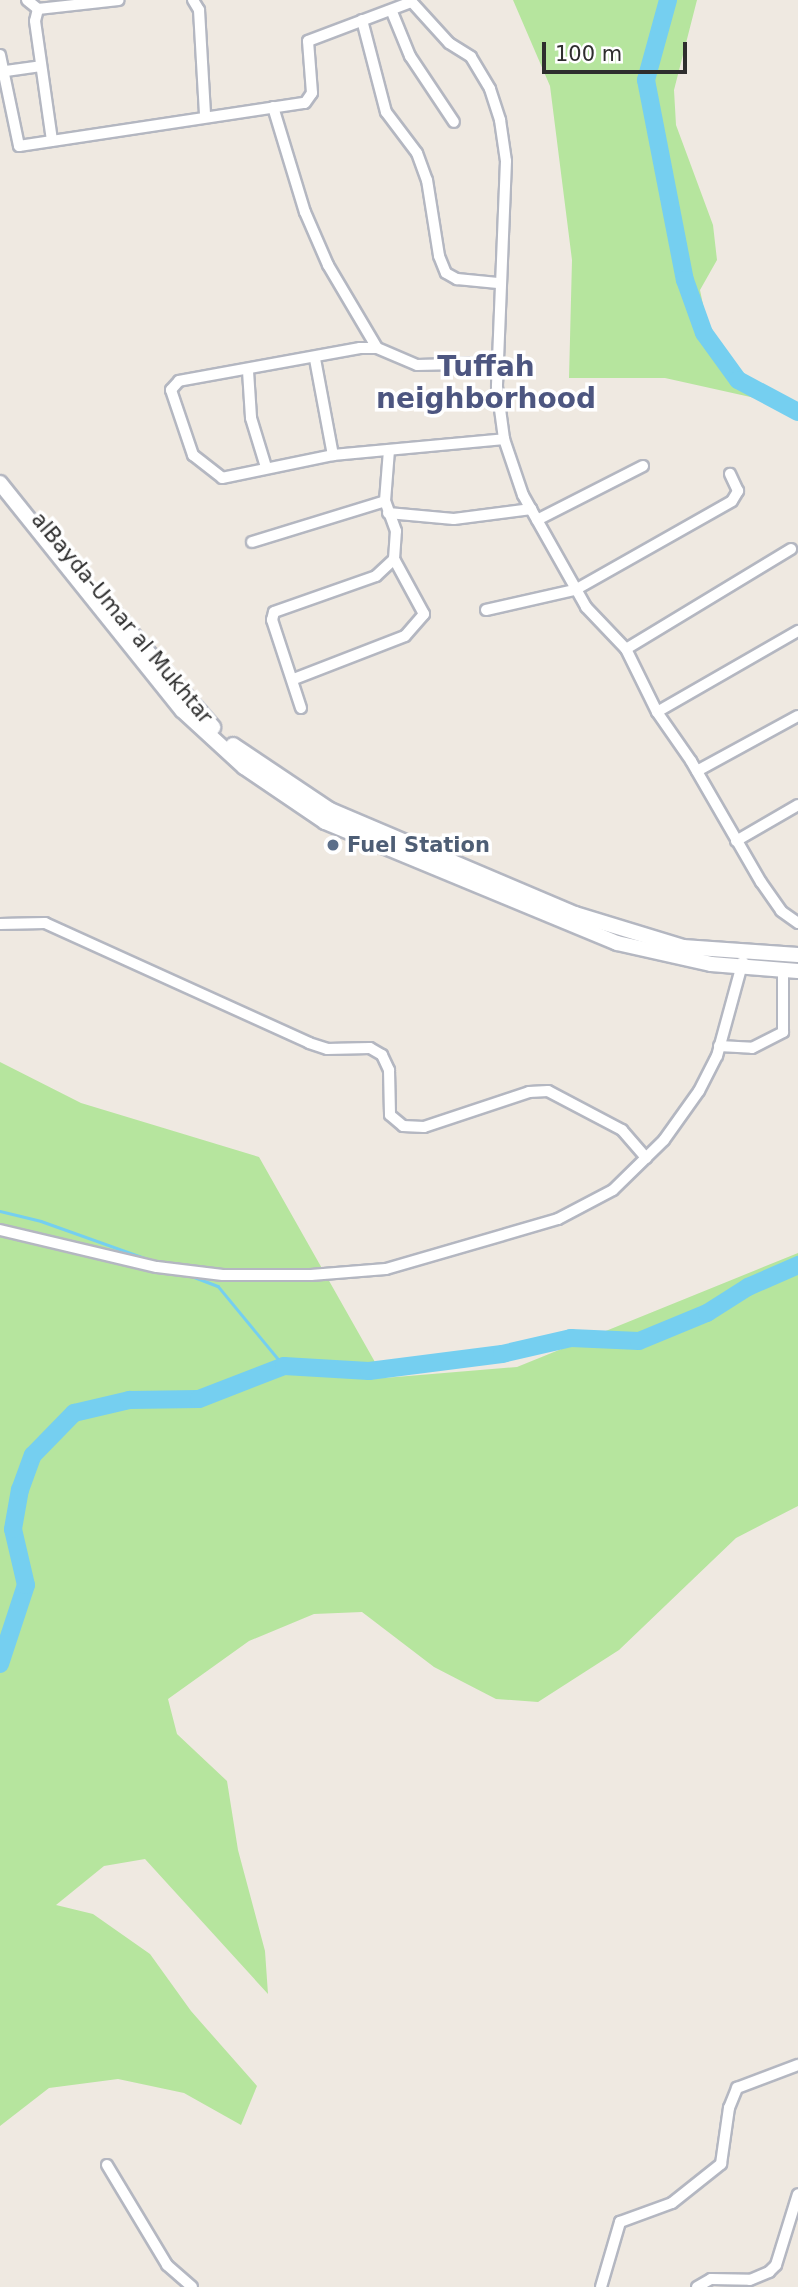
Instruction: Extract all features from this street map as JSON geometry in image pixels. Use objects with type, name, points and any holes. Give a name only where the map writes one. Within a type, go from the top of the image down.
[{"type":"main road","name":"alBayda-Umar al Mukhtar","points":[[0,470],[184,696],[247,757],[289,786],[367,826],[575,914],[652,940],[791,971]]},
{"type":"main road","name":"alBayda-Umar al Mukhtar","points":[[0,483],[182,710],[279,792],[337,828],[578,929],[651,953],[743,961],[798,955]]},
{"type":"street","points":[[27,0],[38,9],[119,0]]},
{"type":"street","points":[[193,0],[199,10],[205,115]]},
{"type":"street","points":[[0,55],[6,71],[19,146],[205,115],[273,107],[309,99],[308,41],[362,20],[392,12],[410,1],[449,43],[471,57],[497,110],[506,161],[498,283],[498,363],[504,439],[531,509],[575,590],[626,649],[657,712],[697,771],[736,841],[781,911],[798,923]]},
{"type":"street","points":[[38,9],[35,21],[52,141]]},
{"type":"street","points":[[392,12],[410,56],[454,122]]},
{"type":"street","points":[[362,20],[386,113],[417,153],[427,180],[439,256],[446,273],[457,279],[498,283]]},
{"type":"street","points":[[6,71],[41,66]]},
{"type":"street","points":[[273,107],[305,212],[327,265],[377,348]]},
{"type":"street","points":[[498,363],[417,365],[377,348],[179,381],[171,390],[193,455],[208,470],[230,478],[266,467],[333,455],[504,439]]},
{"type":"street","points":[[315,359],[333,455]]},
{"type":"street","points":[[248,371],[251,418],[266,467]]},
{"type":"street","points":[[294,679],[405,636],[424,614],[394,559],[396,531],[385,501],[389,450]]},
{"type":"street","points":[[537,520],[643,466]]},
{"type":"street","points":[[486,610],[575,590],[732,501],[738,491],[730,474]]},
{"type":"street","points":[[252,542],[385,501]]},
{"type":"street","points":[[388,513],[454,519],[531,509]]},
{"type":"street","points":[[626,649],[791,549]]},
{"type":"street","points":[[301,708],[294,679],[272,620],[274,612],[376,576],[394,559]]},
{"type":"street","points":[[657,712],[798,631]]},
{"type":"street","points":[[697,771],[798,716]]},
{"type":"street","points":[[736,841],[798,805]]},
{"type":"street","points":[[0,924],[45,923],[309,1044],[327,1049],[370,1048],[382,1055],[389,1070],[390,1115],[403,1126],[424,1127],[529,1091],[548,1091],[622,1130],[646,1157]]},
{"type":"street","points":[[0,1230],[157,1267],[223,1275],[386,1269],[449,1255],[558,1219],[613,1190],[646,1157],[699,1091],[719,1046],[743,961]]},
{"type":"street","points":[[719,1046],[752,1048],[783,1031],[791,971]]},
{"type":"street","points":[[601,2287],[620,2222],[672,2203],[720,2164],[729,2108],[737,2088],[798,2065]]},
{"type":"street","points":[[107,2165],[167,2265],[192,2287]]},
{"type":"street","points":[[697,2287],[712,2279],[750,2280],[769,2272],[776,2265],[798,2194]]},
{"type":"green space","points":[[513,0],[697,0],[674,90],[676,125],[713,225],[717,260],[700,290],[707,324],[724,354],[764,400],[665,378],[569,378],[572,260],[550,86]]},
{"type":"green space","points":[[0,1062],[81,1103],[259,1157],[384,1378],[517,1367],[798,1253],[798,1506],[736,1538],[619,1650],[538,1702],[496,1699],[434,1667],[362,1612],[314,1614],[249,1641],[168,1699],[177,1734],[227,1781],[238,1850],[265,1951],[268,1994],[145,1859],[104,1866],[56,1905],[93,1914],[150,1954],[191,2011],[257,2086],[241,2125],[184,2093],[118,2079],[49,2088],[0,2126]]},
{"type":"waterway","points":[[668,0],[646,80],[685,280],[704,333],[738,380],[798,412]]},
{"type":"waterway","points":[[0,1211],[41,1221],[156,1262]]},
{"type":"waterway","points":[[0,1664],[26,1585],[13,1529],[20,1490],[33,1455],[74,1413],[129,1400],[199,1399],[284,1366],[369,1371],[502,1354],[571,1338],[639,1341],[707,1313],[748,1287],[798,1265]]},
{"type":"waterway","points":[[189,1275],[218,1286],[284,1366]]},
{"type":"place","name":"Fuel Station","points":[[333,845]]},
{"type":"district","name":"Tuffah neighborhood","points":[[486,383]]}]
